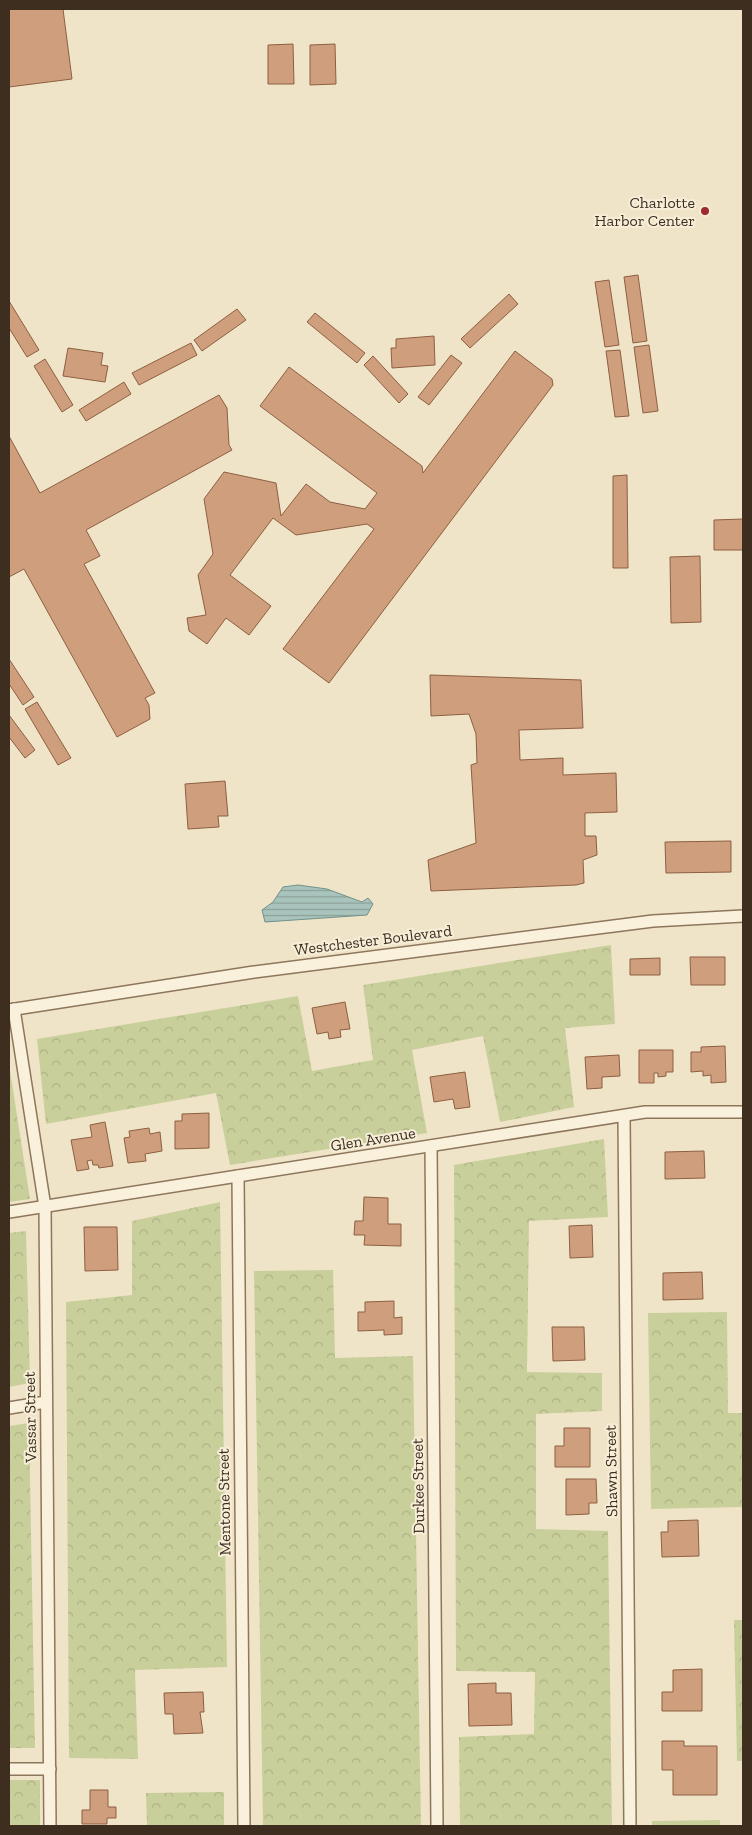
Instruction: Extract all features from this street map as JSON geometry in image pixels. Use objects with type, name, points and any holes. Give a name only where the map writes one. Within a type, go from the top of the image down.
[{"type":"street","name":"Westchester Boulevard","points":[[11,1010],[264,970],[653,921],[743,916]]},
{"type":"street","name":"Vassar Street","points":[[11,1010],[45,1207],[50,1826]]},
{"type":"street","name":"Glen Avenue","points":[[9,1212],[645,1112],[743,1112]]},
{"type":"street","name":"Shawn Street","points":[[624,1116],[630,1826]]},
{"type":"street","name":"Durkee Street","points":[[431,1146],[437,1826]]},
{"type":"street","name":"Mentone Street","points":[[238,1176],[244,1826]]},
{"type":"street","points":[[9,1408],[46,1402]]},
{"type":"street","points":[[9,1769],[50,1769]]},
{"type":"green space","points":[[611,945],[615,1024],[565,1028],[574,1107],[500,1122],[483,1036],[412,1050],[427,1133],[230,1165],[216,1093],[46,1124],[37,1039],[298,996],[312,1071],[373,1060],[363,985]]},
{"type":"green space","points":[[9,1064],[30,1199],[9,1202]]},
{"type":"green space","points":[[604,1139],[608,1217],[529,1221],[527,1372],[602,1373],[602,1411],[536,1414],[536,1529],[608,1531],[612,1826],[460,1826],[459,1737],[534,1734],[535,1672],[456,1671],[454,1165]]},
{"type":"green space","points":[[220,1202],[227,1667],[135,1670],[138,1759],[69,1758],[66,1302],[132,1295],[132,1221]]},
{"type":"green space","points":[[26,1231],[30,1383],[9,1387],[9,1233]]},
{"type":"green space","points":[[333,1270],[335,1358],[413,1356],[421,1826],[263,1826],[254,1271]]},
{"type":"green space","points":[[727,1312],[728,1413],[743,1413],[743,1507],[651,1509],[648,1313]]},
{"type":"green space","points":[[29,1423],[35,1748],[9,1748],[9,1426]]},
{"type":"green space","points":[[734,1620],[743,1620],[743,1761],[737,1761]]},
{"type":"green space","points":[[9,1780],[40,1780],[40,1826],[9,1826]]},
{"type":"green space","points":[[224,1792],[224,1826],[147,1826],[146,1793]]},
{"type":"green space","points":[[720,1820],[720,1826],[652,1826],[652,1821]]},
{"type":"water","points":[[298,885],[327,889],[362,902],[368,898],[373,904],[367,915],[265,922],[262,910],[273,902],[283,887]]},
{"type":"building","points":[[9,9],[63,9],[72,79],[9,87]]},
{"type":"building","points":[[293,44],[294,84],[268,84],[268,45]]},
{"type":"building","points":[[335,44],[336,84],[310,85],[310,45]]},
{"type":"building","points":[[638,275],[647,341],[633,343],[624,277]]},
{"type":"building","points":[[609,280],[619,345],[605,347],[595,282]]},
{"type":"building","points":[[509,294],[518,304],[470,348],[461,339]]},
{"type":"building","points":[[9,301],[39,350],[27,357],[9,328]]},
{"type":"building","points":[[237,309],[246,320],[202,351],[194,340]]},
{"type":"building","points":[[315,313],[365,353],[357,363],[307,322]]},
{"type":"building","points":[[434,336],[435,365],[392,368],[391,348],[396,348],[396,339]]},
{"type":"building","points":[[191,343],[197,355],[139,385],[132,373]]},
{"type":"building","points":[[649,345],[658,411],[643,413],[634,347]]},
{"type":"building","points":[[68,348],[103,353],[101,365],[108,366],[105,382],[63,376]]},
{"type":"building","points":[[620,350],[629,416],[615,417],[606,351]]},
{"type":"building","points":[[515,351],[552,379],[553,385],[329,683],[283,649],[374,529],[367,524],[296,535],[273,518],[230,575],[271,606],[249,635],[226,618],[207,644],[189,631],[187,618],[206,615],[198,575],[213,554],[204,499],[224,472],[276,483],[281,516],[306,484],[330,502],[365,509],[377,493],[260,406],[289,367],[422,466],[423,473]]},
{"type":"building","points":[[451,355],[462,363],[429,405],[418,397]]},
{"type":"building","points":[[373,356],[408,394],[399,403],[364,365]]},
{"type":"building","points":[[45,359],[73,405],[62,412],[34,366]]},
{"type":"building","points":[[124,382],[131,394],[86,421],[79,410]]},
{"type":"building","points":[[219,395],[227,408],[229,445],[232,450],[86,530],[100,556],[84,564],[155,693],[145,698],[149,705],[150,719],[117,737],[24,569],[9,577],[9,436],[40,493]]},
{"type":"building","points":[[627,475],[628,568],[613,568],[613,476]]},
{"type":"building","points":[[743,519],[743,550],[714,550],[714,520]]},
{"type":"building","points":[[700,556],[701,622],[671,623],[670,557]]},
{"type":"building","points":[[9,659],[34,697],[23,705],[9,684]]},
{"type":"building","points":[[430,675],[581,680],[583,728],[519,730],[520,760],[563,758],[563,775],[616,773],[617,812],[585,813],[585,836],[596,836],[597,855],[583,860],[584,883],[576,885],[431,891],[428,860],[476,843],[471,765],[477,763],[476,734],[469,714],[431,716]]},
{"type":"building","points":[[37,702],[71,758],[58,765],[25,709]]},
{"type":"building","points":[[9,715],[35,750],[25,758],[9,737]]},
{"type":"building","points":[[225,781],[228,816],[218,816],[219,827],[188,829],[185,784]]},
{"type":"building","points":[[731,841],[731,872],[666,873],[665,842]]},
{"type":"building","points":[[690,957],[725,957],[725,985],[691,985]]},
{"type":"building","points":[[660,958],[660,975],[630,975],[630,959]]},
{"type":"building","points":[[345,1002],[350,1029],[340,1030],[341,1037],[329,1039],[328,1032],[317,1034],[312,1008]]},
{"type":"building","points":[[725,1046],[726,1082],[711,1083],[711,1075],[703,1076],[703,1071],[691,1072],[691,1052],[701,1052],[701,1047]]},
{"type":"building","points":[[639,1050],[673,1050],[673,1072],[666,1072],[666,1076],[658,1077],[658,1073],[654,1073],[654,1083],[639,1083]]},
{"type":"building","points":[[619,1055],[620,1076],[602,1077],[602,1088],[587,1089],[585,1057]]},
{"type":"building","points":[[465,1072],[470,1107],[455,1109],[453,1099],[434,1102],[430,1077]]},
{"type":"building","points":[[209,1113],[209,1148],[175,1149],[175,1121],[182,1121],[182,1114]]},
{"type":"building","points":[[105,1122],[113,1166],[99,1168],[98,1165],[93,1165],[92,1160],[87,1161],[89,1169],[77,1171],[71,1140],[92,1137],[90,1125]]},
{"type":"building","points":[[149,1128],[150,1134],[160,1132],[162,1151],[145,1154],[146,1161],[128,1163],[124,1138],[130,1137],[129,1131]]},
{"type":"building","points":[[704,1151],[705,1178],[665,1179],[665,1152]]},
{"type":"building","points":[[364,1197],[388,1198],[388,1224],[401,1224],[401,1246],[364,1245],[365,1235],[354,1235],[355,1221],[363,1221]]},
{"type":"building","points":[[592,1225],[593,1257],[570,1258],[569,1226]]},
{"type":"building","points":[[84,1227],[117,1227],[118,1270],[85,1271]]},
{"type":"building","points":[[702,1272],[703,1299],[663,1300],[663,1273]]},
{"type":"building","points":[[394,1301],[394,1318],[402,1317],[402,1334],[384,1335],[384,1330],[358,1331],[358,1312],[365,1312],[365,1302]]},
{"type":"building","points":[[552,1327],[584,1327],[585,1360],[553,1361]]},
{"type":"building","points":[[564,1428],[590,1428],[590,1467],[555,1467],[555,1446],[564,1446]]},
{"type":"building","points":[[566,1479],[596,1479],[597,1503],[589,1503],[589,1514],[566,1515]]},
{"type":"building","points":[[698,1520],[699,1556],[662,1557],[661,1532],[668,1532],[668,1521]]},
{"type":"building","points":[[702,1669],[702,1711],[662,1711],[662,1692],[673,1692],[673,1670]]},
{"type":"building","points":[[496,1683],[496,1693],[511,1693],[512,1725],[469,1726],[468,1684]]},
{"type":"building","points":[[203,1692],[204,1712],[200,1712],[203,1733],[174,1734],[173,1714],[165,1714],[164,1693]]},
{"type":"building","points":[[662,1741],[684,1741],[684,1746],[717,1746],[717,1795],[673,1795],[673,1770],[662,1770]]},
{"type":"building","points":[[90,1790],[108,1790],[108,1807],[116,1807],[116,1818],[107,1818],[107,1824],[82,1824],[82,1810],[90,1810]]},
{"type":"place","name":"Charlotte Harbor Center","points":[[705,211]]}]
